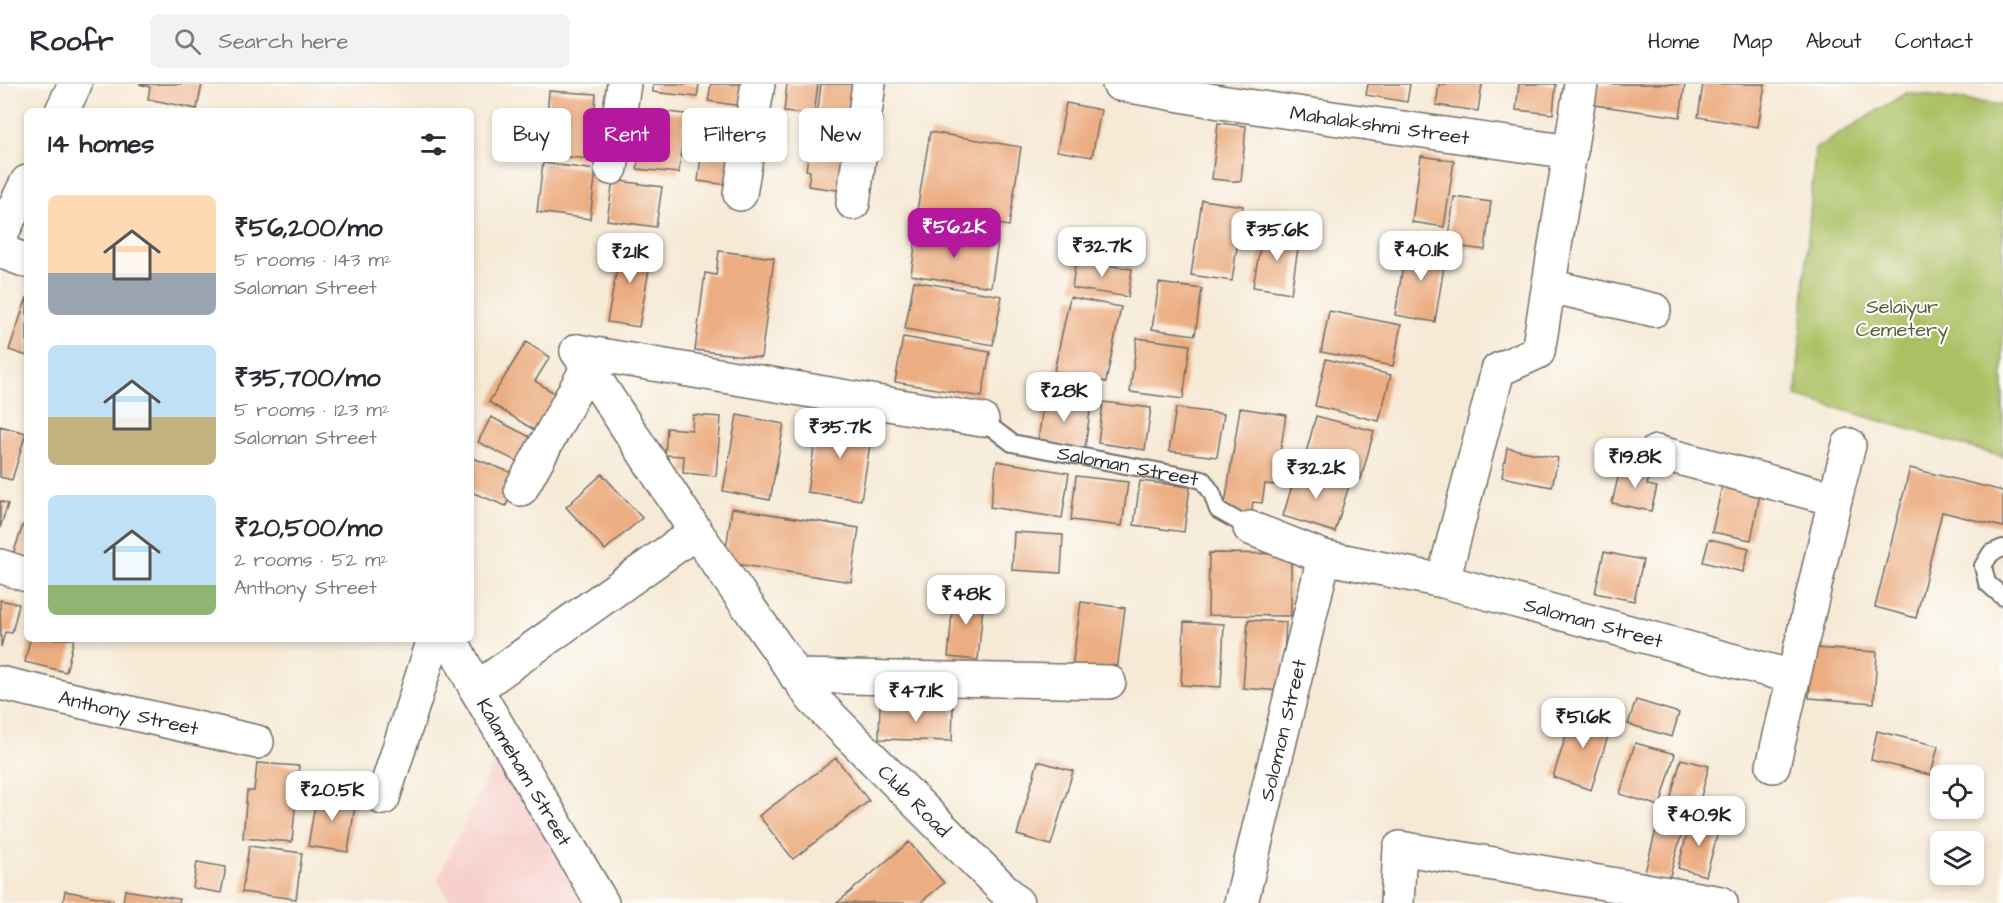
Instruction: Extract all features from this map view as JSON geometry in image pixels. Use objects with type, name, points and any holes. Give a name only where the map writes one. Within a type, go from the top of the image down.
[{"type":"street","points":[[63,108],[75,84]]},
{"type":"street","points":[[611,168],[624,84]]},
{"type":"street","points":[[740,194],[758,84]]},
{"type":"street","points":[[853,203],[869,84]]},
{"type":"street","name":"Mahalakshmi Street","points":[[1119,84],[1220,102],[1570,152]]},
{"type":"street","points":[[1443,581],[1498,370],[1538,352],[1581,84]]},
{"type":"street","points":[[0,237],[24,188]]},
{"type":"street","points":[[0,251],[24,260]]},
{"type":"street","points":[[1549,286],[1654,310]]},
{"type":"street","points":[[521,489],[583,359]]},
{"type":"street","name":"Saloman Street","points":[[583,359],[982,420]]},
{"type":"street","name":"Club Road","points":[[583,359],[696,532],[804,687],[1017,903]]},
{"type":"street","points":[[1773,766],[1849,445]]},
{"type":"street","points":[[1656,452],[1835,499]]},
{"type":"street","name":"Saloman Street","points":[[1250,528],[1324,557],[1443,581],[1793,677]]},
{"type":"street","points":[[476,689],[696,532]]},
{"type":"street","name":"Solomon Street","points":[[1241,903],[1324,557]]},
{"type":"street","points":[[0,566],[24,573]]},
{"type":"street","points":[[383,798],[433,642]]},
{"type":"street","name":"Kalameham Street","points":[[452,642],[476,689],[603,903]]},
{"type":"street","points":[[804,687],[1109,682]]},
{"type":"street","name":"Anthony Street","points":[[0,683],[257,742]]},
{"type":"street","points":[[1397,903],[1400,848],[1720,903]]},
{"type":"lane","name":"Saloman Street","points":[[982,420],[1012,443],[1203,480],[1212,493],[1218,510],[1250,528]]},
{"type":"lane","points":[[2003,548],[1991,553],[1983,566],[1987,583],[2003,597]]},
{"type":"shaded area","points":[[499,754],[587,903],[452,903],[437,879]]},
{"type":"green space","name":"Selaiyur Cemetery","points":[[1906,93],[2003,105],[2003,457],[1796,396],[1815,149]]},
{"type":"building","points":[[139,84],[202,84],[197,108],[148,99],[150,87]]},
{"type":"building","points":[[653,84],[699,84],[697,97],[653,92]]},
{"type":"building","points":[[711,84],[749,84],[746,107],[708,101]]},
{"type":"building","points":[[787,84],[818,84],[815,108],[799,108],[799,114],[787,112],[787,108],[784,108]]},
{"type":"building","points":[[821,84],[859,84],[856,108],[818,108]]},
{"type":"building","points":[[1368,84],[1410,84],[1407,102],[1366,95]]},
{"type":"building","points":[[1439,84],[1482,84],[1478,111],[1436,105]]},
{"type":"building","points":[[1519,84],[1556,84],[1553,114],[1516,110]]},
{"type":"building","points":[[1598,84],[1685,84],[1680,117],[1594,105]]},
{"type":"building","points":[[1703,84],[1765,84],[1758,127],[1698,117]]},
{"type":"building","points":[[549,91],[596,94],[595,108],[583,108],[583,158],[571,157],[571,108],[548,108]]},
{"type":"building","points":[[1066,103],[1101,110],[1092,157],[1057,151]]},
{"type":"building","points":[[670,112],[682,114],[679,173],[637,169],[638,162],[670,162]]},
{"type":"building","points":[[1218,123],[1246,126],[1241,182],[1212,179]]},
{"type":"building","points":[[930,132],[1021,147],[1009,226],[917,211]]},
{"type":"building","points":[[1421,156],[1454,161],[1444,227],[1412,222]]},
{"type":"building","points":[[700,162],[738,162],[735,186],[698,181]]},
{"type":"building","points":[[807,162],[848,162],[844,191],[808,186],[810,171],[806,170]]},
{"type":"building","points":[[543,163],[596,170],[590,219],[537,212]]},
{"type":"building","points":[[613,180],[662,187],[656,227],[607,220]]},
{"type":"building","points":[[1454,197],[1491,202],[1485,250],[1448,245]]},
{"type":"building","points":[[1202,200],[1243,206],[1232,281],[1191,275]]},
{"type":"building","points":[[1263,230],[1300,236],[1291,293],[1253,287]]},
{"type":"building","points":[[917,231],[998,242],[991,287],[911,275]]},
{"type":"building","points":[[622,241],[653,247],[639,327],[607,322]]},
{"type":"building","points":[[1407,241],[1447,248],[1435,322],[1395,315]]},
{"type":"building","points":[[719,251],[774,258],[761,358],[695,350],[705,273],[716,275]]},
{"type":"building","points":[[1076,260],[1132,269],[1128,297],[1072,288]]},
{"type":"building","points":[[914,281],[1002,296],[993,345],[905,329]]},
{"type":"building","points":[[1159,283],[1202,289],[1195,335],[1152,329]]},
{"type":"building","points":[[1070,297],[1121,307],[1106,382],[1054,371]]},
{"type":"building","points":[[24,306],[24,355],[9,350]]},
{"type":"building","points":[[1329,311],[1401,325],[1393,366],[1321,352]]},
{"type":"building","points":[[903,337],[990,352],[982,397],[895,382]]},
{"type":"building","points":[[1137,338],[1190,345],[1183,399],[1130,392]]},
{"type":"building","points":[[526,342],[550,357],[535,381],[561,397],[539,433],[489,402]]},
{"type":"building","points":[[1326,359],[1391,375],[1379,421],[1315,406]]},
{"type":"building","points":[[1044,397],[1091,404],[1085,448],[1038,442]]},
{"type":"building","points":[[1103,402],[1151,408],[1145,450],[1098,443]]},
{"type":"building","points":[[1176,408],[1224,414],[1217,457],[1169,451]]},
{"type":"building","points":[[1240,408],[1286,415],[1275,485],[1265,484],[1262,503],[1253,502],[1251,516],[1224,511]]},
{"type":"building","points":[[693,415],[721,417],[716,476],[683,473],[684,456],[665,455],[667,428],[692,430]]},
{"type":"building","points":[[737,415],[784,424],[770,500],[723,491]]},
{"type":"building","points":[[1316,416],[1374,431],[1361,479],[1303,464]]},
{"type":"building","points":[[491,417],[536,440],[524,465],[478,442]]},
{"type":"building","points":[[819,417],[873,426],[861,500],[807,492]]},
{"type":"building","points":[[0,426],[24,432],[24,440],[12,480],[0,477]]},
{"type":"building","points":[[1507,448],[1558,458],[1552,487],[1502,477]]},
{"type":"building","points":[[474,458],[518,475],[506,506],[474,493]]},
{"type":"building","points":[[997,461],[1069,473],[1062,518],[990,507]]},
{"type":"building","points":[[1634,463],[1651,468],[1647,485],[1657,487],[1651,511],[1612,503],[1620,469],[1632,471]]},
{"type":"building","points":[[1910,468],[2003,491],[2003,527],[1942,512],[1916,618],[1875,607]]},
{"type":"building","points":[[1297,469],[1349,485],[1335,532],[1283,516]]},
{"type":"building","points":[[602,474],[642,518],[605,550],[566,507]]},
{"type":"building","points":[[1076,476],[1128,482],[1122,526],[1071,520]]},
{"type":"building","points":[[1140,481],[1190,487],[1184,532],[1134,525]]},
{"type":"building","points":[[1722,486],[1760,494],[1751,540],[1712,532]]},
{"type":"building","points":[[0,501],[8,504],[0,528]]},
{"type":"building","points":[[732,508],[859,528],[851,582],[724,562]]},
{"type":"building","points":[[23,525],[24,525],[24,571],[9,566]]},
{"type":"building","points":[[1014,532],[1063,535],[1061,573],[1012,570]]},
{"type":"building","points":[[1709,539],[1749,548],[1743,572],[1703,562]]},
{"type":"building","points":[[1604,552],[1643,560],[1634,601],[1595,593]]},
{"type":"building","points":[[1209,553],[1291,554],[1291,616],[1208,615]]},
{"type":"building","points":[[954,591],[984,595],[978,660],[948,657]]},
{"type":"building","points":[[0,600],[19,604],[12,633],[5,632],[1,647]]},
{"type":"building","points":[[1081,602],[1125,608],[1116,679],[1071,674]]},
{"type":"building","points":[[1248,620],[1286,622],[1282,691],[1243,688]]},
{"type":"building","points":[[1184,622],[1224,624],[1221,687],[1181,685]]},
{"type":"building","points":[[29,642],[73,642],[66,672],[25,662]]},
{"type":"building","points":[[1813,648],[1877,652],[1874,703],[1809,698]]},
{"type":"building","points":[[1636,700],[1679,713],[1672,737],[1628,724]]},
{"type":"building","points":[[880,705],[953,707],[952,741],[879,739]]},
{"type":"building","points":[[1575,707],[1613,720],[1591,790],[1553,777]]},
{"type":"building","points":[[1877,731],[1938,746],[1933,765],[1930,765],[1930,775],[1871,760]]},
{"type":"building","points":[[1635,743],[1675,754],[1660,806],[1620,794]]},
{"type":"building","points":[[836,758],[869,801],[793,859],[759,816]]},
{"type":"building","points":[[1681,759],[1709,766],[1697,812],[1669,804]]},
{"type":"building","points":[[1038,761],[1073,771],[1051,845],[1017,835]]},
{"type":"building","points":[[257,763],[299,766],[292,842],[243,838],[247,791],[254,791]]},
{"type":"building","points":[[317,792],[356,799],[348,852],[308,846]]},
{"type":"building","points":[[1661,811],[1686,818],[1669,879],[1645,872]]},
{"type":"building","points":[[1691,818],[1720,825],[1706,876],[1678,868]]},
{"type":"building","points":[[909,842],[944,883],[920,903],[837,903]]},
{"type":"building","points":[[249,846],[302,853],[296,899],[242,892]]},
{"type":"building","points":[[197,862],[226,867],[221,893],[193,888]]},
{"type":"building","points":[[125,890],[179,899],[178,903],[123,903]]},
{"type":"building","points":[[65,891],[113,900],[113,903],[63,903]]}]
